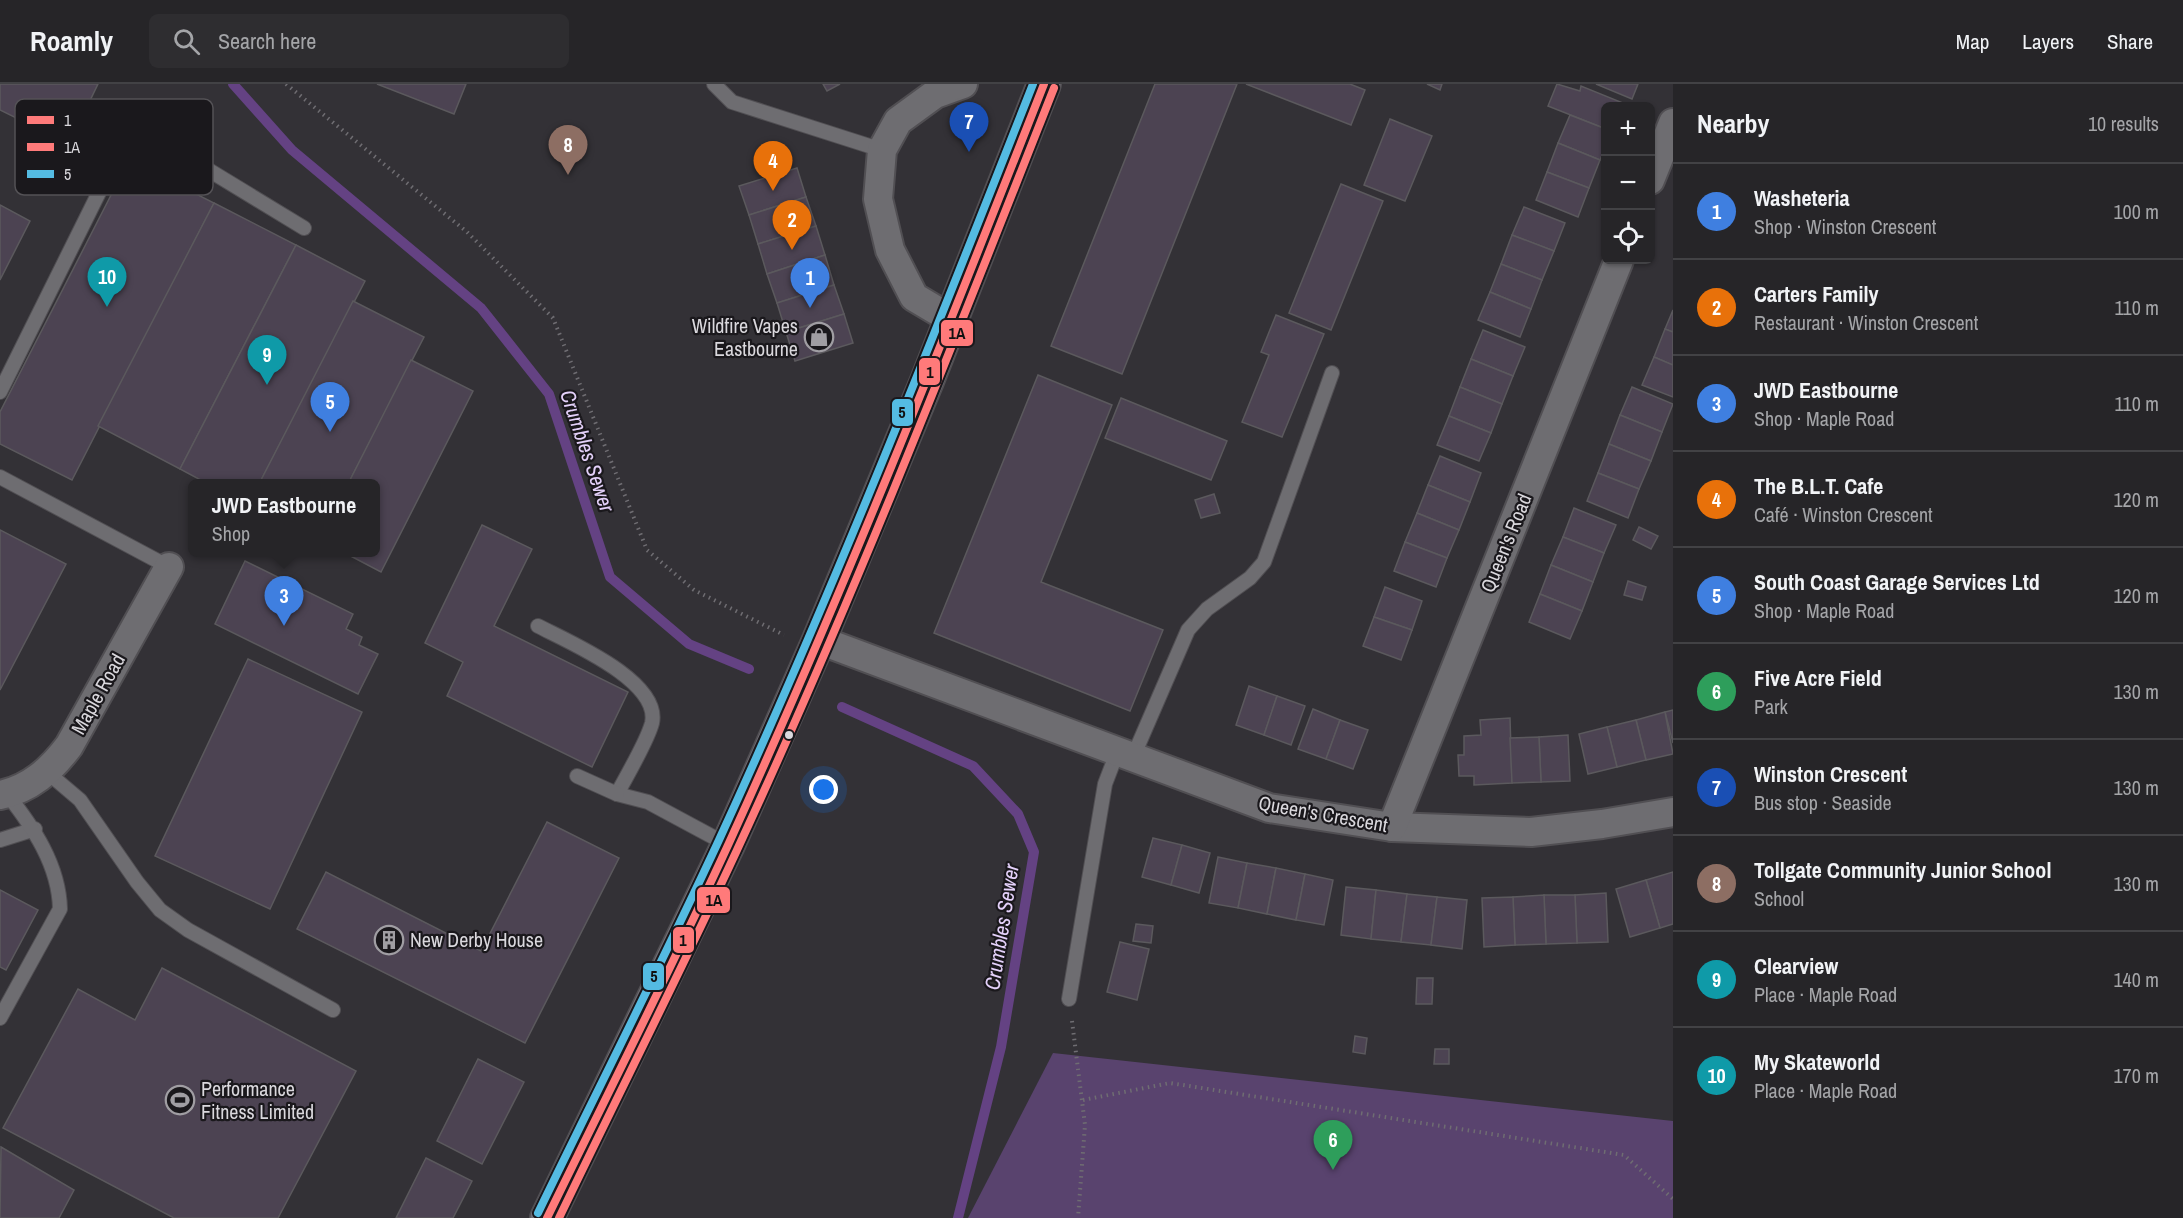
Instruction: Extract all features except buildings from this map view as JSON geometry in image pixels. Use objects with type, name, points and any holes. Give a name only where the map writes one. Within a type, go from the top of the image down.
[{"type":"main road","points":[[547,1218],[728,845],[817,645],[951,319],[1044,84]]},
{"type":"street","points":[[951,319],[914,297],[890,250],[878,199],[882,150],[898,121],[935,94],[963,84]]},
{"type":"street","points":[[1655,168],[1673,123]]},
{"type":"street","name":"Queen's Road","points":[[1392,827],[1617,264]]},
{"type":"street","name":"Maple Road","points":[[3,794],[29,784],[47,772],[69,746],[169,567]]},
{"type":"street","name":"Queen's Crescent","points":[[817,645],[1125,754],[1269,808],[1392,827],[1531,832],[1602,824],[1673,812]]},
{"type":"lane","points":[[714,84],[732,102],[882,150]]},
{"type":"lane","points":[[213,173],[304,228]]},
{"type":"lane","points":[[0,392],[98,195]]},
{"type":"lane","points":[[1069,999],[1105,784],[1125,754],[1188,630],[1207,609],[1250,578],[1264,562],[1332,373]]},
{"type":"lane","points":[[0,477],[169,567]]},
{"type":"lane","points":[[538,626],[596,657],[631,680],[643,691],[652,706],[652,723],[617,794]]},
{"type":"lane","points":[[47,772],[80,801],[137,882],[160,909],[188,930],[333,1010]]},
{"type":"lane","points":[[577,776],[617,794],[648,802],[728,845]]},
{"type":"lane","points":[[0,1018],[60,909],[59,893],[35,829],[3,794]]},
{"type":"lane","points":[[0,840],[35,829]]},
{"type":"path","points":[[286,84],[467,232],[552,318],[647,550],[694,590],[817,645]]},
{"type":"path","points":[[1069,999],[1085,1125],[1078,1218]]},
{"type":"path","points":[[1083,1100],[1170,1083],[1624,1155],[1673,1198]]},
{"type":"shaded area","points":[[1053,1053],[1673,1121],[1673,1218],[968,1218]]},
{"type":"waterway","name":"Crumbles Sewer","points":[[233,84],[292,150],[481,308],[549,394],[610,577],[689,644],[749,669]]},
{"type":"waterway","name":"Crumbles Sewer","points":[[842,707],[973,766],[1018,814],[1034,852],[1001,1047],[958,1218]]},
{"type":"transit line","name":"5","points":[[538,1213],[675,934],[761,747],[881,464],[1033,84]]},
{"type":"transit line","name":"1","points":[[547,1218],[685,937],[771,749],[892,465],[1044,84]]},
{"type":"transit line","name":"1A","points":[[559,1218],[780,756],[862,567],[1054,88]]},
{"type":"place","name":"Winston Crescent","points":[[969,152]]},
{"type":"place","name":"Tollgate Community Junior School","points":[[568,175]]},
{"type":"place","name":"The B.L.T. Cafe","points":[[773,191]]},
{"type":"place","name":"Carters Family","points":[[792,250]]},
{"type":"place","name":"My Skateworld","points":[[107,307]]},
{"type":"place","name":"Washeteria","points":[[810,308]]},
{"type":"place","name":"Wildfire Vapes Eastbourne","points":[[819,337]]},
{"type":"place","name":"Clearview","points":[[267,385]]},
{"type":"place","name":"South Coast Garage Services Ltd","points":[[330,432]]},
{"type":"place","name":"JWD Eastbourne","points":[[284,626]]},
{"type":"place","name":"New Derby House","points":[[389,940]]},
{"type":"place","name":"Performance Fitness Limited","points":[[180,1100]]},
{"type":"place","name":"Five Acre Field","points":[[1333,1170]]}]
